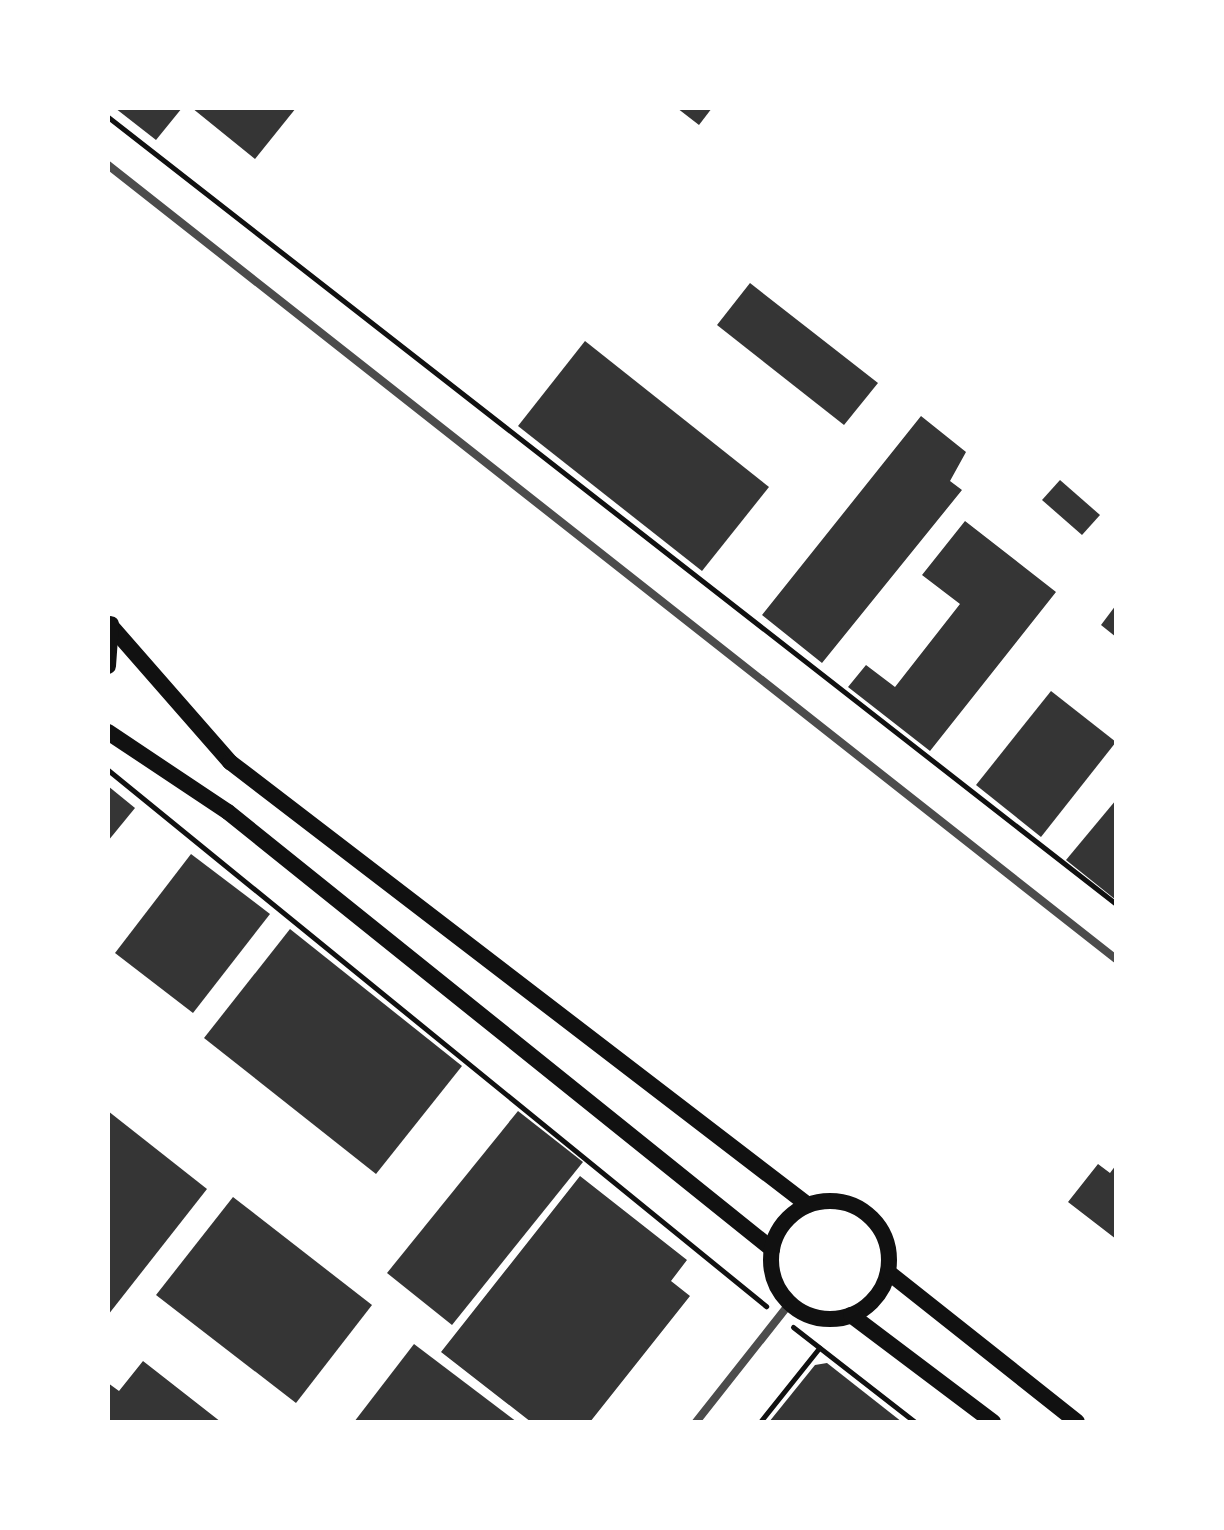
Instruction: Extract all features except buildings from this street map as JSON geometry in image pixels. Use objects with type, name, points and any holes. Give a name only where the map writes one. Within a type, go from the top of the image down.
[{"type":"main road","points":[[108,666],[110,621]]},
{"type":"main road","points":[[110,621],[230,762],[808,1205]]},
{"type":"main road","points":[[108,732],[228,812],[772,1249]]},
{"type":"main road","points":[[839,1202],[868,1215],[886,1241],[888,1272],[875,1298],[851,1315],[818,1318],[790,1303],[772,1273],[772,1249],[784,1222],[808,1205],[839,1202]]},
{"type":"main road","points":[[888,1272],[1077,1422]]},
{"type":"main road","points":[[851,1315],[993,1422]]},
{"type":"street","points":[[108,165],[1116,959]]},
{"type":"street","points":[[696,1422],[790,1303]]},
{"type":"path","points":[[108,117],[1116,904]]},
{"type":"path","points":[[108,770],[779,1317],[915,1422]]},
{"type":"path","points":[[760,1422],[819,1348]]}]
